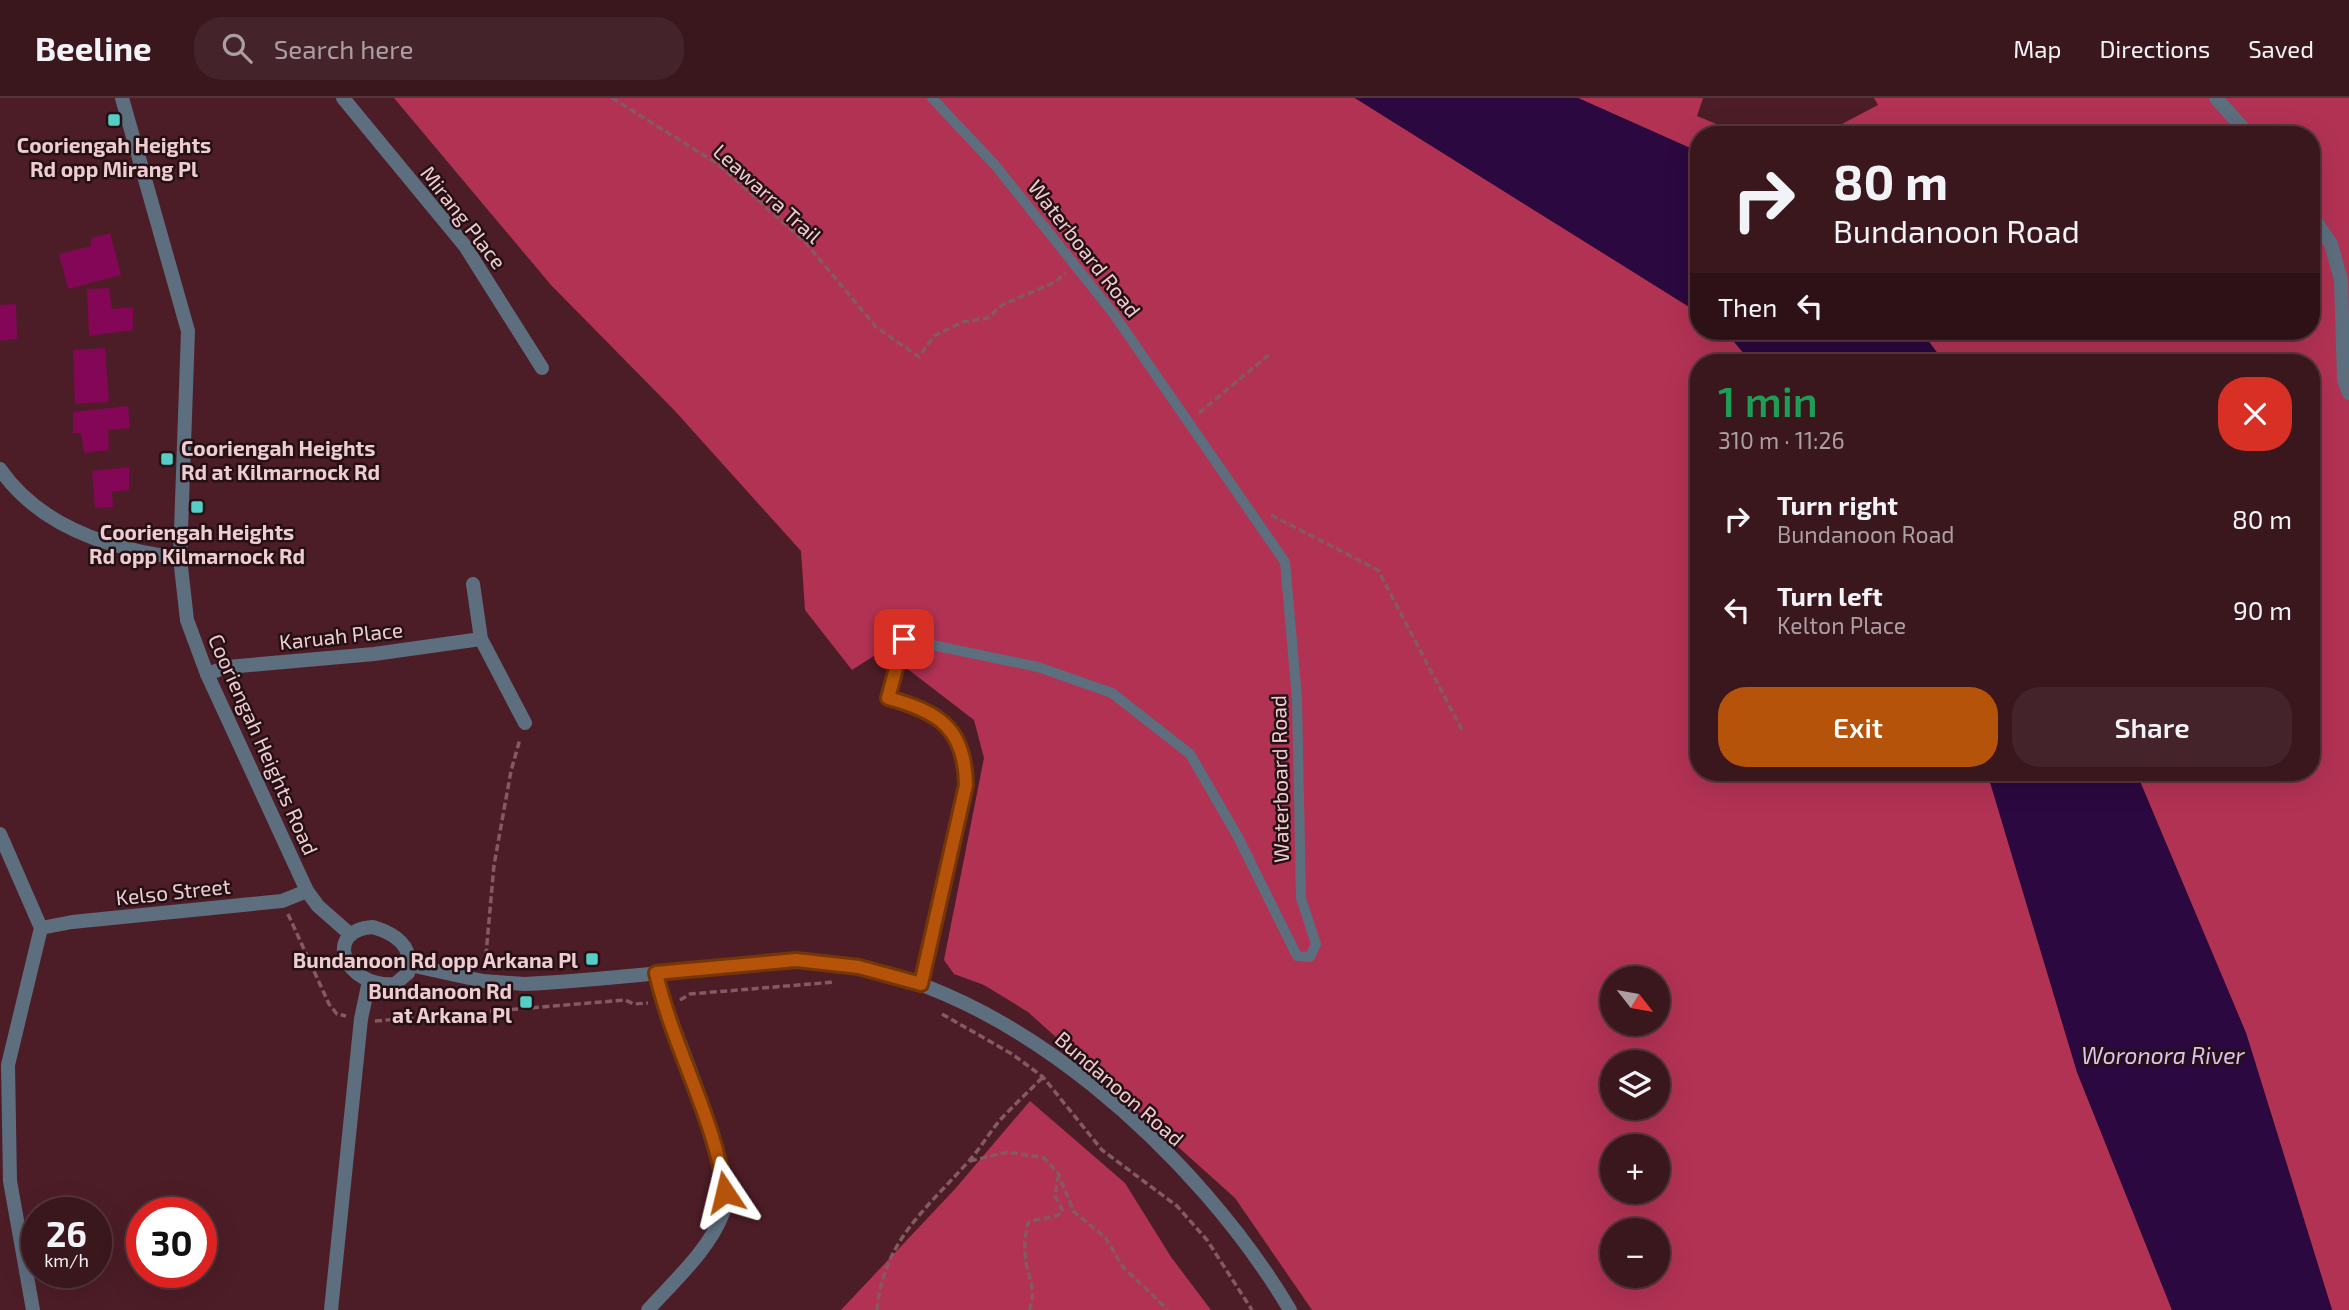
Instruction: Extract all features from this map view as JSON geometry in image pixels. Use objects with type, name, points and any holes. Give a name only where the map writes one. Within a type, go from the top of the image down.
[{"type":"street","name":"Cooriengah Heights Road","points":[[122,98],[188,331],[180,558],[187,620],[207,674],[307,891],[318,906],[351,935]]},
{"type":"street","name":"Mirang Place","points":[[343,98],[465,246],[542,368]]},
{"type":"street","points":[[2216,98],[2241,126]]},
{"type":"street","points":[[2320,227],[2332,244],[2342,280],[2344,380],[2349,393]]},
{"type":"street","points":[[0,469],[23,497],[46,515],[97,539],[129,550],[180,558]]},
{"type":"street","points":[[472,584],[481,639],[525,723]]},
{"type":"street","name":"Karuah Place","points":[[207,674],[227,667],[374,654],[481,639]]},
{"type":"street","points":[[888,698],[939,716],[955,737],[965,758],[966,785],[921,984]]},
{"type":"street","points":[[0,834],[41,928],[8,1065],[10,1181],[33,1310]]},
{"type":"street","name":"Kelso Street","points":[[41,928],[282,901],[307,891]]},
{"type":"street","points":[[363,928],[384,931],[405,946],[410,965],[408,973],[395,984],[369,981],[348,967],[344,954],[351,935],[363,928]]},
{"type":"street","name":"Bundanoon Road","points":[[410,965],[482,981],[525,984],[796,960],[859,967],[921,984],[1002,1022],[1094,1088],[1226,1215],[1290,1310]]},
{"type":"street","points":[[649,1310],[706,1245],[718,1226],[725,1200],[718,1151],[663,1002],[656,973]]},
{"type":"street","points":[[331,1310],[361,1019],[369,981]]},
{"type":"lane","name":"Waterboard Road","points":[[888,698],[904,639],[1038,667],[1112,693],[1190,754],[1238,837],[1297,956],[1311,957],[1316,944],[1301,898],[1297,699],[1285,562],[1113,313],[995,165],[932,98]]},
{"type":"path","name":"Leawarra Trail","points":[[612,98],[718,164],[806,243],[876,327],[919,357],[934,336],[962,321],[988,318],[1002,305],[1055,282],[1075,265]]},
{"type":"path","points":[[1189,421],[1271,353]]},
{"type":"path","points":[[1244,501],[1378,570],[1462,730]]},
{"type":"path","points":[[482,981],[494,865],[511,771],[525,723]]},
{"type":"path","points":[[282,901],[329,1004],[337,1014],[361,1019],[420,1019],[625,1000],[634,1004],[663,1002],[711,992],[848,981]]},
{"type":"path","points":[[942,1014],[1012,1054],[1043,1077],[1102,1150],[1177,1206],[1200,1232],[1252,1310]]},
{"type":"path","points":[[877,1310],[880,1283],[895,1246],[999,1122],[1043,1077]]},
{"type":"path","points":[[968,1162],[1008,1152],[1044,1158],[1058,1177],[1074,1212],[1105,1237],[1123,1267],[1168,1310]]},
{"type":"path","points":[[1029,1310],[1033,1295],[1032,1275],[1025,1258],[1028,1223],[1062,1214],[1055,1196],[1058,1177]]},
{"type":"shaded area","points":[[394,98],[1355,98],[1690,307],[1690,340],[1733,340],[1744,354],[1690,354],[1690,781],[1990,781],[2077,1072],[2172,1310],[1312,1310],[1235,1198],[1028,1012],[984,985],[954,974],[944,960],[984,758],[974,720],[883,650],[852,670],[805,610],[801,551],[675,411],[551,285]]},
{"type":"shaded area","points":[[1578,98],[1703,98],[1697,116],[1721,126],[1690,126],[1690,148]]},
{"type":"shaded area","points":[[1874,98],[2349,98],[2349,1310],[2332,1310],[2246,1033],[2140,781],[2320,781],[2320,354],[1938,354],[1928,340],[2320,340],[2320,126],[1838,126],[1878,105]]},
{"type":"shaded area","points":[[1030,1101],[1125,1183],[1171,1257],[1211,1310],[841,1310],[955,1189]]},
{"type":"water","points":[[1355,98],[1578,98],[1690,148],[1690,307]]},
{"type":"water","points":[[1733,340],[1928,340],[1938,354],[1744,354]]},
{"type":"water","name":"Woronora River","points":[[1990,781],[2140,781],[2246,1033],[2332,1310],[2172,1310],[2077,1072]]},
{"type":"building","points":[[110,233],[121,275],[68,289],[59,254],[91,246],[91,238]]},
{"type":"building","points":[[109,288],[112,309],[133,307],[133,330],[89,336],[87,289]]},
{"type":"building","points":[[16,304],[17,339],[0,341],[0,305]]},
{"type":"building","points":[[105,348],[109,402],[75,404],[73,350]]},
{"type":"building","points":[[128,406],[130,428],[108,430],[109,450],[84,453],[81,433],[73,433],[73,412]]},
{"type":"building","points":[[129,467],[129,490],[112,492],[113,507],[95,508],[92,471]]},
{"type":"place","name":"Cooriengah Heights Rd opp Mirang Pl","points":[[114,120]]},
{"type":"place","name":"Cooriengah Heights Rd at Kilmarnock Rd","points":[[167,459]]},
{"type":"place","name":"Cooriengah Heights Rd opp Kilmarnock Rd","points":[[197,507]]},
{"type":"place","name":"Bundanoon Rd opp Arkana Pl","points":[[592,959]]},
{"type":"place","name":"Bundanoon Rd at Arkana Pl","points":[[526,1002]]},
{"type":"route","points":[[725,1192],[718,1151],[663,1002],[656,973],[796,960],[827,962],[891,973],[921,984],[966,785],[965,758],[955,737],[939,716],[888,698],[904,639]]}]
